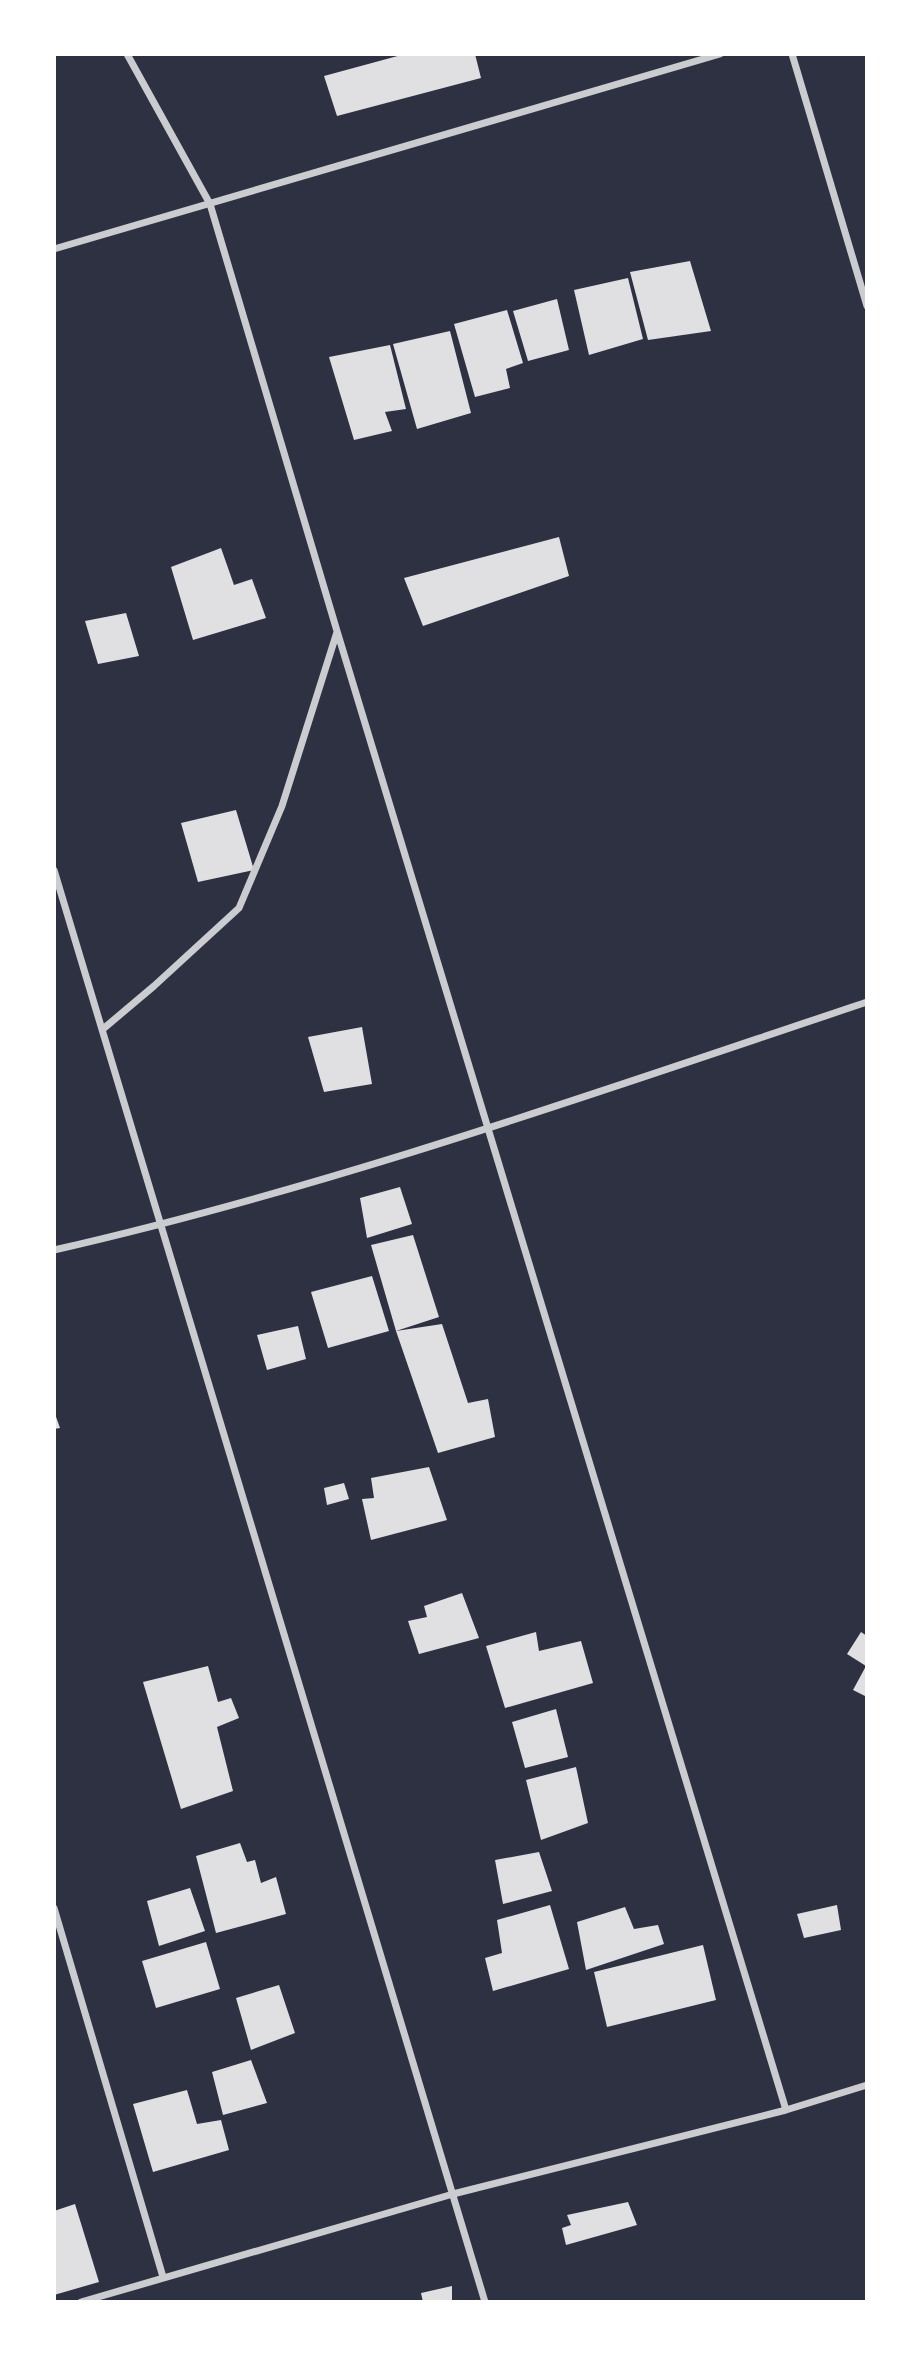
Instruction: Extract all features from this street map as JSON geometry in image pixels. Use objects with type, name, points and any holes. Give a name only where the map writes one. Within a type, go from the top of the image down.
[{"type":"street","points":[[127,54],[210,204],[786,2110]]},
{"type":"street","points":[[54,249],[720,54]]},
{"type":"street","points":[[792,54],[867,306]]},
{"type":"street","points":[[103,1028],[154,986],[239,908],[282,806],[337,631]]},
{"type":"street","points":[[54,870],[485,2302]]},
{"type":"street","points":[[54,1250],[162,1226],[489,1128],[867,1002]]},
{"type":"street","points":[[54,1908],[163,2277]]},
{"type":"street","points":[[81,2302],[453,2194],[786,2110],[867,2085]]},
{"type":"building","points":[[405,54],[475,54],[481,78],[337,116],[324,76]]},
{"type":"building","points":[[690,261],[711,331],[648,340],[630,272]]},
{"type":"building","points":[[628,278],[643,339],[589,355],[574,290]]},
{"type":"building","points":[[557,299],[569,350],[528,361],[513,311]]},
{"type":"building","points":[[507,310],[523,363],[506,369],[510,388],[475,397],[454,324]]},
{"type":"building","points":[[450,331],[471,413],[417,429],[393,344]]},
{"type":"building","points":[[390,345],[406,409],[385,412],[392,431],[354,440],[329,357]]},
{"type":"building","points":[[559,537],[569,576],[423,626],[404,578]]},
{"type":"building","points":[[221,548],[234,585],[252,579],[266,618],[193,640],[171,567]]},
{"type":"building","points":[[126,613],[139,656],[98,664],[85,621]]},
{"type":"building","points":[[236,810],[254,870],[198,882],[181,823]]},
{"type":"building","points":[[362,1027],[372,1084],[324,1092],[308,1037]]},
{"type":"building","points":[[400,1187],[412,1224],[367,1238],[360,1198]]},
{"type":"building","points":[[413,1235],[439,1317],[396,1331],[371,1245]]},
{"type":"building","points":[[372,1276],[389,1331],[328,1348],[311,1292]]},
{"type":"building","points":[[442,1324],[468,1403],[488,1399],[495,1437],[438,1453],[396,1331]]},
{"type":"building","points":[[298,1326],[306,1359],[267,1370],[257,1335]]},
{"type":"building","points":[[54,1411],[60,1428],[54,1429]]},
{"type":"building","points":[[429,1467],[447,1520],[371,1540],[362,1499],[374,1498],[371,1478]]},
{"type":"building","points":[[344,1483],[349,1499],[327,1505],[324,1488]]},
{"type":"building","points":[[462,1593],[479,1638],[419,1654],[408,1621],[427,1617],[424,1606]]},
{"type":"building","points":[[536,1632],[539,1651],[581,1641],[593,1683],[505,1708],[486,1646]]},
{"type":"building","points":[[861,1632],[867,1636],[867,1697],[853,1690],[866,1666],[847,1654]]},
{"type":"building","points":[[208,1666],[218,1702],[231,1698],[239,1718],[217,1727],[233,1791],[181,1809],[143,1682]]},
{"type":"building","points":[[556,1709],[568,1757],[525,1768],[512,1722]]},
{"type":"building","points":[[576,1767],[588,1823],[541,1840],[526,1780]]},
{"type":"building","points":[[240,1843],[247,1862],[255,1860],[261,1883],[276,1877],[286,1914],[216,1933],[196,1856]]},
{"type":"building","points":[[539,1852],[552,1891],[503,1904],[495,1860]]},
{"type":"building","points":[[190,1888],[205,1931],[159,1946],[147,1901]]},
{"type":"building","points":[[550,1905],[569,1969],[493,1991],[485,1958],[502,1953],[497,1920]]},
{"type":"building","points":[[837,1905],[841,1930],[804,1938],[797,1914]]},
{"type":"building","points":[[625,1907],[634,1929],[658,1925],[664,1944],[586,1970],[577,1922]]},
{"type":"building","points":[[206,1942],[220,1989],[156,2008],[142,1961]]},
{"type":"building","points":[[703,1945],[716,2000],[607,2027],[594,1972]]},
{"type":"building","points":[[279,1985],[295,2033],[251,2050],[236,1998]]},
{"type":"building","points":[[251,2060],[267,2103],[223,2115],[212,2072]]},
{"type":"building","points":[[187,2090],[197,2124],[221,2120],[229,2150],[153,2172],[133,2104]]},
{"type":"building","points":[[628,2202],[637,2225],[566,2245],[562,2228],[571,2225],[567,2215]]},
{"type":"building","points":[[75,2204],[99,2282],[54,2295],[54,2211]]},
{"type":"building","points":[[452,2286],[452,2302],[423,2302],[421,2293]]}]
